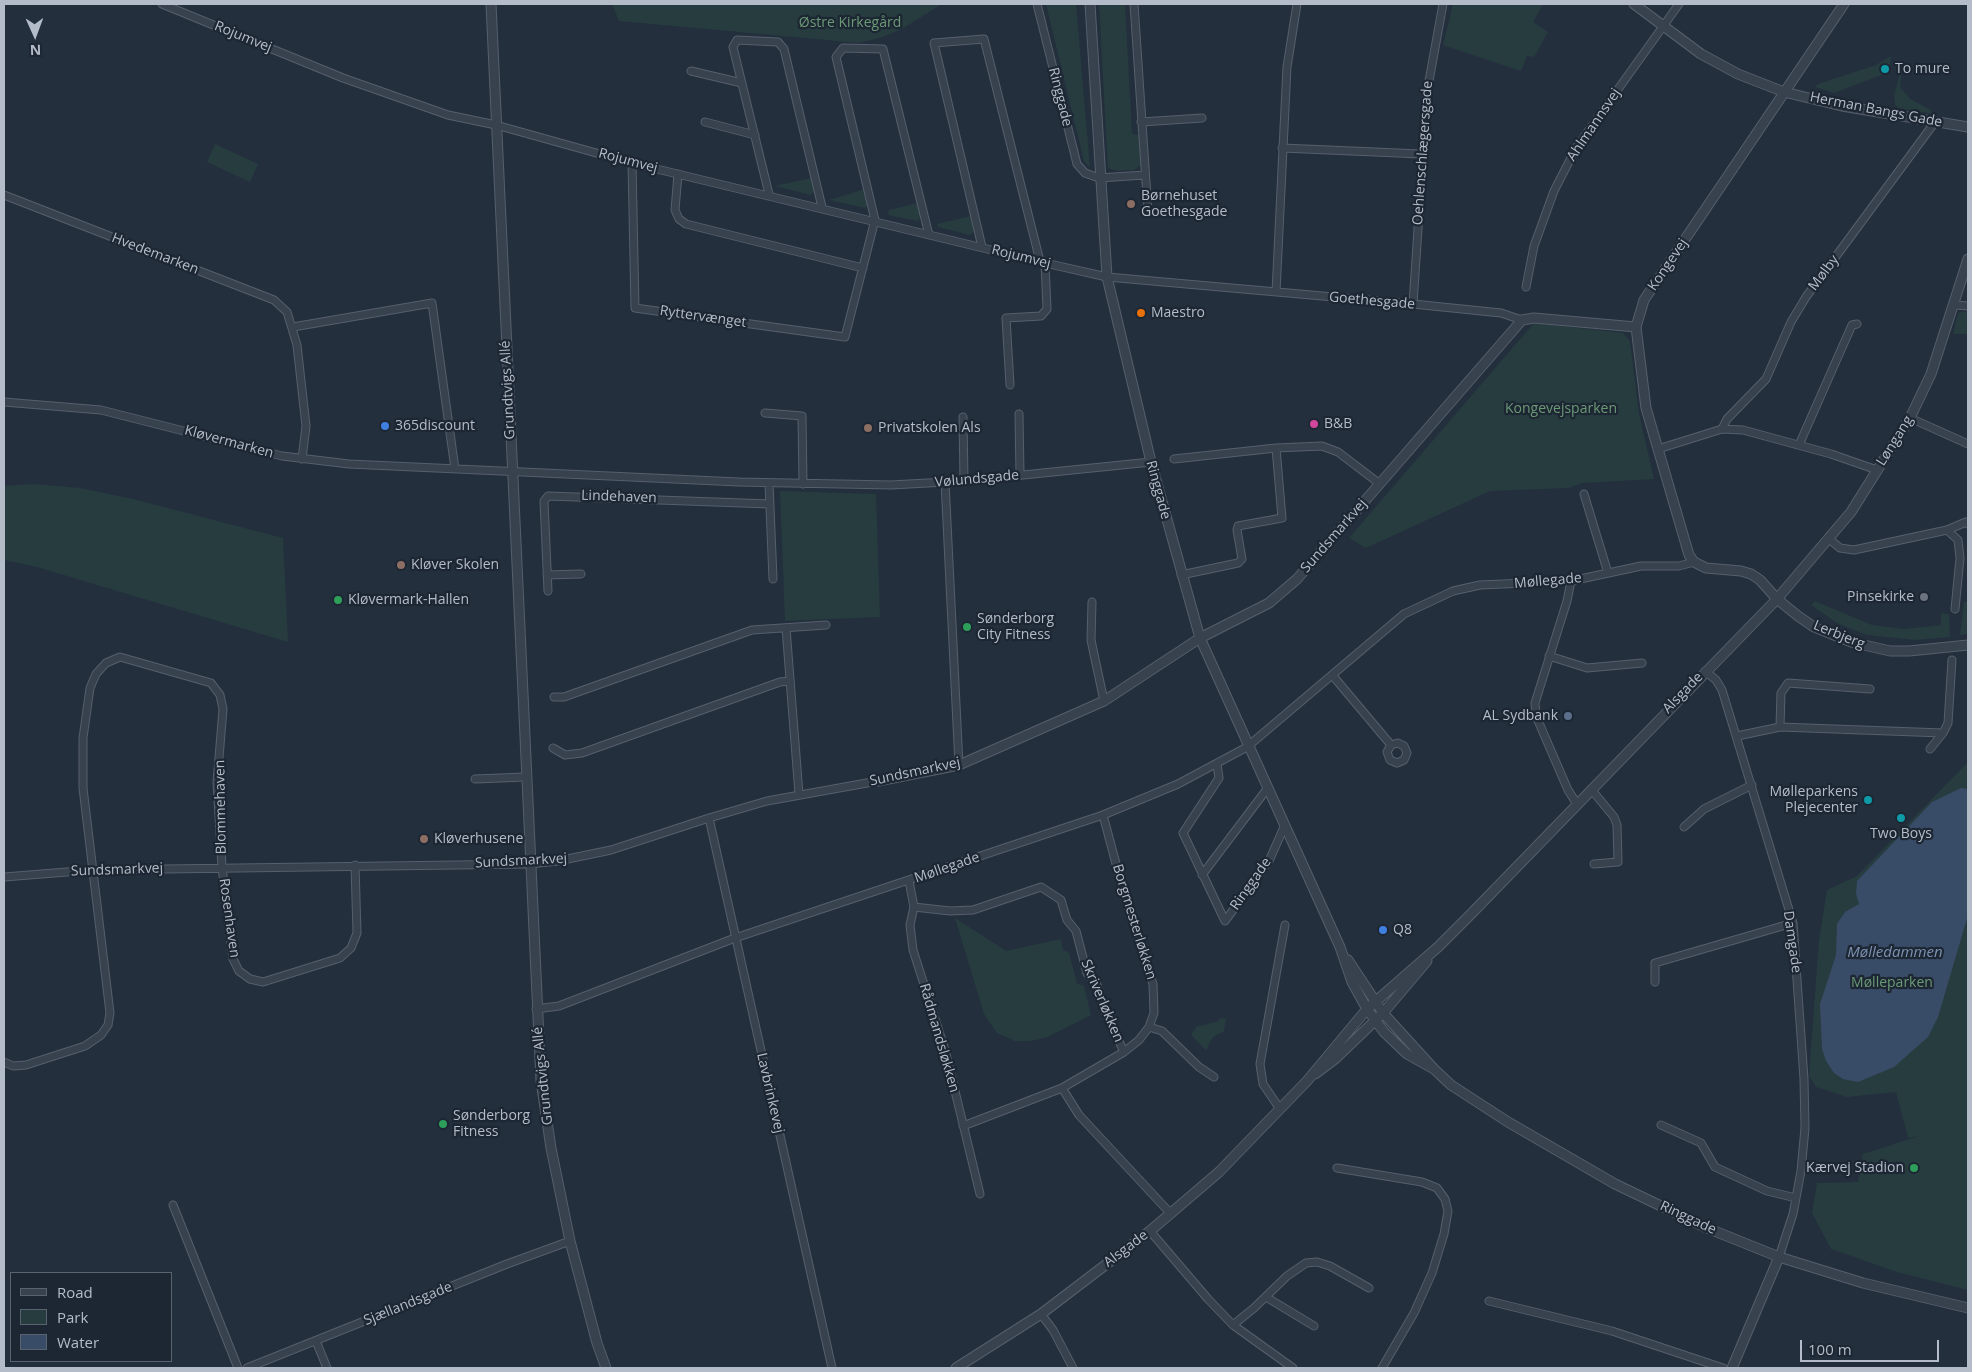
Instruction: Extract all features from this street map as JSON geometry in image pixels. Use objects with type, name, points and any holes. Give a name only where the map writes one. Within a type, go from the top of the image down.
[{"type":"street","name":"Rojumvej","points":[[162,4],[400,100],[448,115],[496,125],[632,163],[769,194],[1107,277]]},
{"type":"street","name":"Grundtvigs Allé","points":[[491,4],[529,864],[541,1082],[551,1148],[570,1241],[597,1343],[606,1368]]},
{"type":"street","name":"Ringgade","points":[[1036,4],[1077,164],[1085,173],[1099,178]]},
{"type":"street","name":"Ringgade","points":[[1090,4],[1099,178],[1107,277],[1151,462],[1181,576],[1200,638],[1340,947],[1352,982],[1375,1021],[1408,1054],[1434,1069]]},
{"type":"street","points":[[1134,4],[1148,212]]},
{"type":"street","points":[[1276,292],[1287,67],[1297,4]]},
{"type":"street","name":"Oehlenschlægersgade","points":[[1413,304],[1426,92],[1443,4]]},
{"type":"street","name":"Herman Bangs Gade","points":[[1634,4],[1701,54],[1738,74],[1784,92],[1842,106],[1968,127]]},
{"type":"street","name":"Ahlmannsvej","points":[[1526,287],[1534,246],[1554,191],[1576,148],[1679,4]]},
{"type":"street","name":"Kongevej","points":[[1694,562],[1689,555],[1646,408],[1636,327],[1644,300],[1844,4]]},
{"type":"street","points":[[982,247],[934,42],[984,39],[1043,262],[1047,309],[1041,316],[1006,318],[1010,385]]},
{"type":"street","points":[[769,194],[733,47],[737,40],[778,42],[784,49],[822,207]]},
{"type":"street","points":[[875,220],[836,57],[843,48],[883,49],[929,234]]},
{"type":"street","points":[[691,71],[742,83]]},
{"type":"street","points":[[1141,122],[1202,118]]},
{"type":"street","points":[[704,122],[755,135]]},
{"type":"street","name":"Mølby","points":[[1722,429],[1727,419],[1766,379],[1791,322],[1806,297],[1935,122]]},
{"type":"street","points":[[1282,148],[1421,154]]},
{"type":"street","name":"Ryttervænget","points":[[632,163],[635,308],[845,337],[875,220]]},
{"type":"street","points":[[678,174],[675,210],[679,219],[686,224],[863,268]]},
{"type":"street","points":[[1099,178],[1145,174]]},
{"type":"street","name":"Hvedemarken","points":[[4,195],[274,300],[287,312],[293,327],[306,426],[302,459]]},
{"type":"street","name":"Løngang","points":[[1777,599],[1851,512],[1910,418],[1925,390],[1955,305],[1968,259]]},
{"type":"street","name":"Goethesgade","points":[[1107,277],[1501,313],[1522,320],[1534,318],[1636,327]]},
{"type":"street","points":[[293,327],[432,303],[455,469]]},
{"type":"street","points":[[1955,305],[1968,306]]},
{"type":"street","name":"Sundsmarkvej","points":[[4,877],[92,870],[529,864],[583,857],[611,850],[709,818],[799,794],[958,765],[1104,701],[1200,638],[1269,603],[1282,593],[1297,579],[1522,320]]},
{"type":"street","points":[[1799,445],[1852,325],[1857,324]]},
{"type":"street","name":"Kløvermarken","points":[[4,402],[101,410],[282,456],[302,459],[512,472]]},
{"type":"street","points":[[765,413],[802,416],[803,484]]},
{"type":"street","points":[[1019,414],[1020,475]]},
{"type":"street","points":[[963,417],[964,481]]},
{"type":"street","points":[[1910,418],[1968,444]]},
{"type":"street","points":[[1658,449],[1722,429],[1743,430],[1799,445],[1877,470]]},
{"type":"street","points":[[1174,459],[1276,448],[1322,446],[1338,452],[1380,484]]},
{"type":"street","points":[[1181,576],[1238,563],[1242,558],[1238,526],[1282,518],[1276,448]]},
{"type":"street","name":"Vølundsgade","points":[[512,472],[769,483],[891,485],[964,481],[1151,462]]},
{"type":"street","points":[[945,482],[958,765]]},
{"type":"street","points":[[769,483],[773,579]]},
{"type":"street","points":[[1584,494],[1608,573]]},
{"type":"street","name":"Lindehaven","points":[[548,591],[544,501],[548,496],[770,504]]},
{"type":"street","points":[[1829,539],[1840,548],[1854,550],[1947,530],[1967,523]]},
{"type":"street","points":[[1947,530],[1958,540],[1960,558],[1955,609]]},
{"type":"street","name":"Møllegade","points":[[536,1009],[559,1006],[735,938],[1103,815],[1170,788],[1248,747],[1404,614],[1453,591],[1480,586],[1571,581],[1641,566],[1679,566],[1694,562],[1706,568],[1740,570],[1751,574],[1760,580],[1777,599]]},
{"type":"street","points":[[547,575],[581,574]]},
{"type":"street","points":[[1571,581],[1567,601],[1536,695],[1536,716],[1568,790],[1577,804]]},
{"type":"street","name":"Lerbjerg","points":[[1777,599],[1814,627],[1870,648],[1910,651],[1968,645]]},
{"type":"street","name":"Alsgade","points":[[1307,1080],[1335,1059],[1383,1013],[1438,947],[1777,599]]},
{"type":"street","points":[[1092,602],[1093,622],[1091,640],[1104,701]]},
{"type":"street","points":[[554,698],[564,697],[752,630],[826,626]]},
{"type":"street","points":[[786,628],[799,794]]},
{"type":"street","points":[[1548,656],[1587,668],[1642,663]]},
{"type":"street","name":"Blommehaven","points":[[92,870],[83,788],[84,738],[90,688],[96,674],[106,664],[120,657],[211,683],[220,695],[223,709],[217,782],[222,867]]},
{"type":"street","points":[[1930,749],[1943,734],[1948,723],[1952,660]]},
{"type":"street","name":"Damgade","points":[[1705,671],[1716,680],[1722,690],[1793,923],[1804,1079],[1805,1128],[1801,1171],[1796,1198],[1779,1257],[1732,1368]]},
{"type":"street","points":[[1333,676],[1391,745]]},
{"type":"street","points":[[553,748],[565,755],[582,753],[780,682],[790,681]]},
{"type":"street","points":[[1780,727],[1781,693],[1788,684],[1870,689]]},
{"type":"street","points":[[1737,736],[1780,727],[1943,734]]},
{"type":"street","name":"Ringgade","points":[[1217,764],[1219,778],[1182,832],[1225,921],[1270,861],[1284,827]]},
{"type":"street","points":[[475,779],[525,777]]},
{"type":"street","points":[[1684,827],[1704,809],[1752,786]]},
{"type":"street","points":[[1202,875],[1267,789]]},
{"type":"street","points":[[1591,789],[1614,817],[1617,824],[1618,862],[1594,864]]},
{"type":"street","name":"Borgmesterløkken","points":[[1103,815],[1123,890],[1153,984],[1154,1013],[1149,1027]]},
{"type":"street","name":"Lavbrinkevej","points":[[709,818],[832,1368]]},
{"type":"street","name":"Rosenhaven","points":[[222,867],[233,959],[239,971],[250,978],[263,982],[340,958],[351,948],[357,933],[355,865]]},
{"type":"street","points":[[4,1062],[13,1066],[26,1065],[85,1046],[102,1035],[108,1025],[110,1013],[92,870]]},
{"type":"street","name":"Rådmandsløkken","points":[[909,881],[914,907],[910,924],[914,950],[945,1050],[980,1194]]},
{"type":"street","name":"Skriverløkken","points":[[914,907],[950,911],[973,910],[1041,887],[1061,900],[1067,920],[1076,931],[1087,973],[1097,985],[1111,1025],[1124,1052]]},
{"type":"street","points":[[1656,982],[1655,964],[1793,923]]},
{"type":"street","points":[[1280,1108],[1263,1084],[1260,1064],[1285,925]]},
{"type":"street","name":"Ringgade","points":[[1340,947],[1383,1013],[1434,1069],[1452,1085],[1508,1122],[1615,1184],[1707,1228],[1779,1257],[1863,1284],[1948,1305],[1968,1308]]},
{"type":"street","name":"Alsgade","points":[[956,1368],[1040,1314],[1171,1214],[1218,1172],[1307,1080],[1367,1009],[1438,947]]},
{"type":"street","points":[[963,1126],[1062,1088],[1124,1052],[1139,1040],[1149,1027],[1162,1031],[1199,1067],[1214,1077]]},
{"type":"street","points":[[1062,1088],[1079,1115],[1171,1214]]},
{"type":"street","points":[[1661,1125],[1701,1143],[1715,1167],[1767,1191],[1796,1198]]},
{"type":"street","points":[[1337,1168],[1422,1182],[1437,1188],[1445,1199],[1448,1211],[1444,1234],[1432,1273],[1414,1313],[1382,1368]]},
{"type":"street","points":[[173,1205],[238,1368]]},
{"type":"street","points":[[1150,1231],[1208,1299],[1233,1325],[1293,1368]]},
{"type":"street","name":"Sjællandsgade","points":[[247,1368],[506,1264],[570,1241]]},
{"type":"street","points":[[1233,1325],[1287,1276],[1306,1263],[1330,1266],[1369,1288]]},
{"type":"street","points":[[1266,1297],[1314,1326]]},
{"type":"street","points":[[1489,1301],[1612,1331],[1723,1368]]},
{"type":"street","points":[[1040,1314],[1053,1330],[1073,1368]]},
{"type":"street","points":[[316,1341],[327,1368]]},
{"type":"green space","name":"Østre Kirkegård","points":[[612,4],[942,4],[902,29],[880,38],[859,43],[619,21]]},
{"type":"green space","points":[[1046,4],[1076,4],[1090,168],[1084,161]]},
{"type":"green space","points":[[1099,4],[1125,4],[1132,134],[1140,135],[1141,165],[1134,170],[1117,171],[1108,168]]},
{"type":"green space","points":[[1453,4],[1543,4],[1533,22],[1548,32],[1534,57],[1527,56],[1521,71],[1443,45]]},
{"type":"green space","points":[[1891,56],[1889,72],[1834,93],[1815,87],[1818,84],[1876,65]]},
{"type":"green space","points":[[1903,61],[1900,87],[1910,99],[1931,110],[1933,114],[1898,108],[1895,105],[1894,96]]},
{"type":"green space","points":[[215,144],[258,164],[250,182],[207,162]]},
{"type":"green space","points":[[811,178],[815,190],[811,195],[775,186]]},
{"type":"green space","points":[[865,189],[868,204],[865,208],[829,200]]},
{"type":"green space","points":[[918,203],[921,217],[918,221],[888,215],[889,210]]},
{"type":"green space","points":[[971,216],[974,232],[970,235],[938,227],[937,224]]},
{"type":"green space","points":[[1968,312],[1968,334],[1953,334],[1958,314]]},
{"type":"green space","name":"Kongevejsparken","points":[[1534,323],[1623,333],[1630,341],[1639,414],[1654,479],[1582,483],[1568,488],[1490,491],[1366,548],[1349,538]]},
{"type":"green space","points":[[33,484],[80,488],[133,499],[283,538],[288,642],[37,567],[4,560],[4,486]]},
{"type":"green space","points":[[780,491],[876,494],[880,617],[785,621]]},
{"type":"green space","points":[[1815,601],[1872,625],[1904,629],[1941,625],[1941,613],[1949,614],[1950,636],[1960,635],[1964,602],[1968,602],[1968,634],[1948,637],[1915,640],[1867,635],[1837,623],[1811,605]]},
{"type":"green space","name":"Mølleparken","points":[[1968,762],[1968,1290],[1897,1272],[1831,1249],[1812,1213],[1817,1183],[1858,1182],[1863,1154],[1919,1136],[1908,1138],[1896,1092],[1847,1097],[1816,1087],[1809,1076],[1819,940],[1827,890],[1857,876]]},
{"type":"green space","points":[[955,918],[1006,951],[1061,939],[1063,950],[1069,953],[1077,983],[1084,986],[1091,1015],[1047,1037],[1031,1041],[1015,1041],[997,1033],[984,1014]]},
{"type":"green space","points":[[1220,1018],[1226,1019],[1224,1031],[1213,1037],[1206,1050],[1191,1035],[1196,1027],[1219,1021]]},
{"type":"water","name":"Mølledammen","points":[[1961,788],[1968,789],[1968,915],[1938,1017],[1928,1037],[1894,1067],[1858,1082],[1843,1079],[1834,1073],[1826,1061],[1822,1049],[1820,1004],[1836,955],[1837,924],[1845,912],[1859,904],[1856,894],[1857,881],[1932,802]]},
{"type":"place","name":"To mure","points":[[1885,69]]},
{"type":"place","name":"Børnehuset Goethesgade","points":[[1131,204]]},
{"type":"place","name":"Maestro","points":[[1141,313]]},
{"type":"place","name":"B&B","points":[[1314,424]]},
{"type":"place","name":"365discount","points":[[385,426]]},
{"type":"place","name":"Privatskolen Als","points":[[868,428]]},
{"type":"place","name":"Kløver Skolen","points":[[401,565]]},
{"type":"place","name":"Pinsekirke","points":[[1924,597]]},
{"type":"place","name":"Kløvermark-Hallen","points":[[338,600]]},
{"type":"place","name":"Sønderborg City Fitness","points":[[967,627]]},
{"type":"place","name":"AL Sydbank","points":[[1568,716]]},
{"type":"place","name":"Mølleparkens Plejecenter","points":[[1868,800]]},
{"type":"place","name":"Two Boys","points":[[1901,818]]},
{"type":"place","name":"Kløverhusene","points":[[424,839]]},
{"type":"place","name":"Q8","points":[[1383,930]]},
{"type":"place","name":"Sønderborg Fitness","points":[[443,1124]]},
{"type":"place","name":"Kærvej Stadion","points":[[1914,1168]]}]
